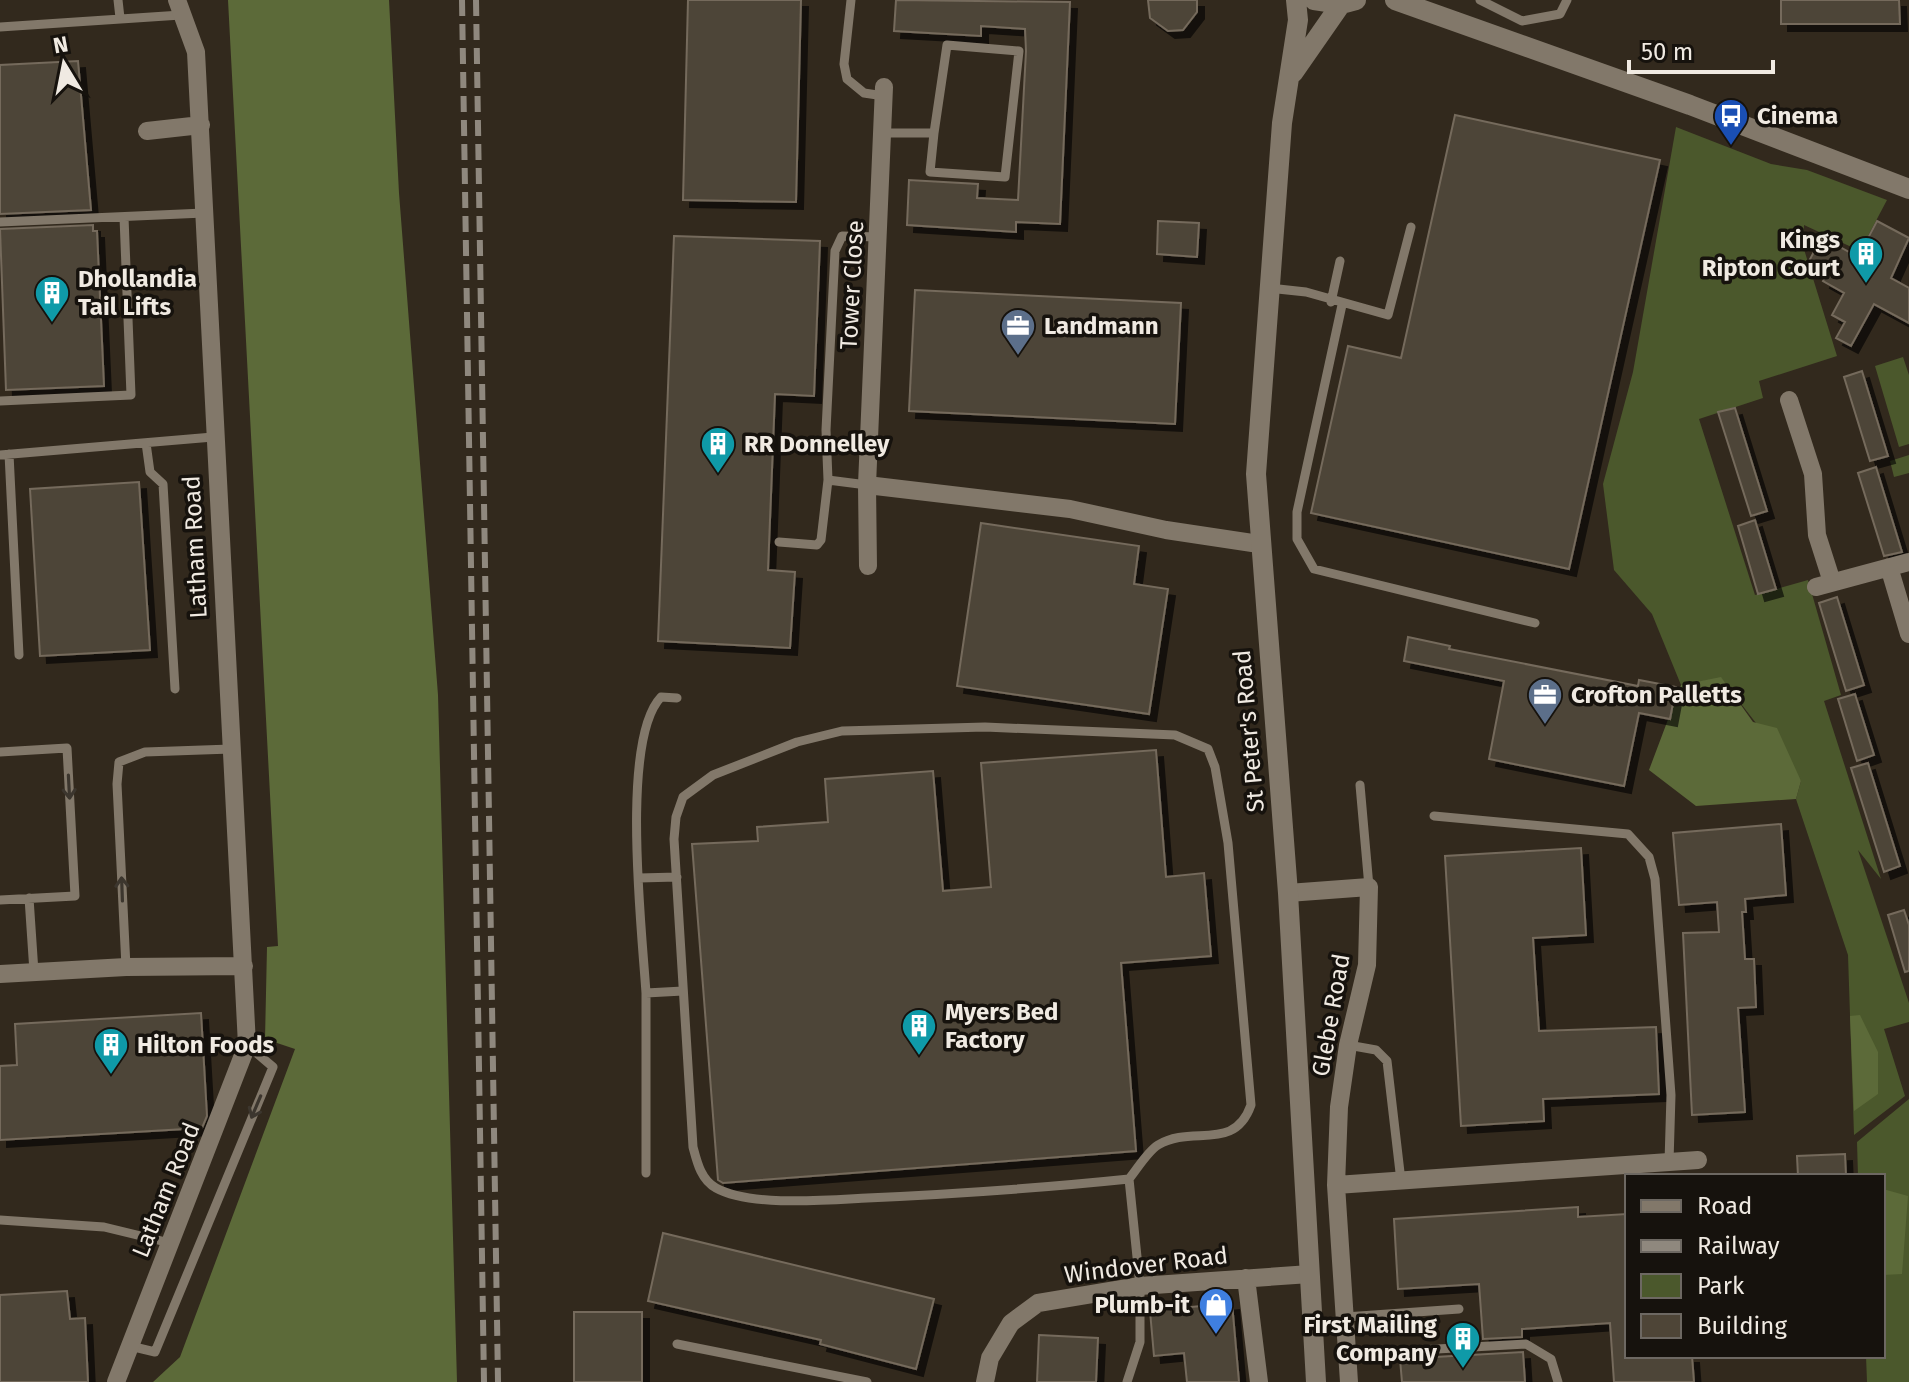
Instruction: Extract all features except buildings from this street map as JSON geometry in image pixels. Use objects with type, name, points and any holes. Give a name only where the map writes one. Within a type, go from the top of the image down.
[{"type":"street","name":"St Peter's Road","points":[[1296,0],[1298,20],[1282,123],[1256,474],[1288,893],[1316,1382]]},
{"type":"street","points":[[1314,0],[1349,2]]},
{"type":"street","points":[[1395,0],[1690,105],[1909,189]]},
{"type":"street","points":[[1430,0],[1448,21]]},
{"type":"street","points":[[1290,78],[1349,2]]},
{"type":"street","name":"Latham Road","points":[[116,1382],[247,1045],[213,437],[201,125],[196,52],[179,7]]},
{"type":"street","name":"Tower Close","points":[[868,566],[867,485],[884,92]]},
{"type":"street","points":[[147,131],[201,125]]},
{"type":"street","points":[[1789,400],[1813,474],[1824,585],[1909,562]]},
{"type":"street","points":[[867,485],[1070,509],[1166,530],[1259,544]]},
{"type":"street","points":[[1889,567],[1909,634]]},
{"type":"street","points":[[1288,893],[1369,887]]},
{"type":"street","name":"Glebe Road","points":[[1349,1382],[1336,1185],[1339,1107],[1348,1045],[1367,965],[1369,887]]},
{"type":"street","points":[[0,974],[126,967],[244,966]]},
{"type":"street","points":[[1336,1185],[1665,1167],[1698,1160]]},
{"type":"street","name":"Windover Road","points":[[985,1382],[990,1358],[1011,1323],[1038,1303],[1140,1286],[1310,1274]]},
{"type":"street","points":[[1246,1278],[1259,1382]]},
{"type":"lane","points":[[118,0],[120,18]]},
{"type":"lane","points":[[851,0],[844,64],[847,79],[864,93],[884,92]]},
{"type":"lane","points":[[1480,0],[1522,21],[1560,14],[1567,0]]},
{"type":"lane","points":[[0,27],[120,18],[179,7]]},
{"type":"lane","points":[[947,45],[1019,51],[1005,177],[930,172],[934,133],[947,45]]},
{"type":"lane","points":[[882,133],[934,133]]},
{"type":"lane","points":[[0,222],[204,213]]},
{"type":"lane","points":[[0,401],[131,395],[124,217]]},
{"type":"lane","points":[[1269,288],[1306,292],[1337,304],[1388,315],[1411,227]]},
{"type":"lane","points":[[779,542],[817,545],[821,540],[828,480],[826,430],[835,251],[842,236],[878,237]]},
{"type":"lane","points":[[1340,261],[1337,304],[1297,512],[1297,539],[1314,569],[1535,623]]},
{"type":"lane","points":[[19,655],[4,454],[213,437]]},
{"type":"lane","points":[[146,443],[150,472],[163,484],[175,689]]},
{"type":"lane","points":[[828,480],[867,485]]},
{"type":"lane","points":[[646,1173],[646,993],[637,787],[644,731],[651,708],[661,697],[677,698]]},
{"type":"lane","points":[[1127,1382],[1140,1342],[1140,1286],[1129,1179],[1156,1146],[1170,1139],[1233,1132],[1245,1121],[1251,1105],[1228,843],[1215,767],[1208,749],[1175,735],[985,727],[842,731],[797,742],[713,775],[683,797],[676,817],[674,839],[683,991],[693,1147],[697,1164],[707,1182],[717,1189],[794,1201],[932,1195],[1129,1179]]},
{"type":"lane","points":[[0,752],[67,748],[75,896],[0,900]]},
{"type":"lane","points":[[126,967],[117,784],[119,762],[145,752],[231,749]]},
{"type":"lane","points":[[1360,785],[1369,887]]},
{"type":"lane","points":[[1434,816],[1628,834],[1649,857],[1655,879],[1671,1095],[1665,1167]]},
{"type":"lane","points":[[639,878],[677,877]]},
{"type":"lane","points":[[29,898],[34,972]]},
{"type":"lane","points":[[646,993],[683,991]]},
{"type":"lane","points":[[130,1346],[155,1352],[273,1067],[247,1045]]},
{"type":"lane","points":[[1348,1045],[1376,1050],[1387,1061],[1401,1181]]},
{"type":"lane","points":[[0,1220],[114,1228],[170,1243]]},
{"type":"lane","points":[[1345,1317],[1459,1309]]},
{"type":"lane","points":[[677,1344],[867,1382]]},
{"type":"lane","points":[[1348,1354],[1526,1344],[1551,1359],[1558,1382]]},
{"type":"green space","points":[[228,0],[389,0],[399,193],[438,695],[457,1382],[153,1382],[180,1357],[295,1049],[265,1039],[267,947],[278,946]]},
{"type":"green space","points":[[1676,127],[1771,164],[1807,170],[1887,200],[1860,251],[1804,225],[1803,246],[1837,356],[1759,381],[1763,398],[1699,419],[1755,595],[1808,580],[1841,695],[1824,701],[1881,879],[1858,850],[1909,1003],[1909,1022],[1884,1029],[1905,1096],[1854,1135],[1848,955],[1796,799],[1801,781],[1721,678],[1681,685],[1652,614],[1614,570],[1603,484],[1633,372]]},
{"type":"green space","points":[[1903,357],[1909,375],[1909,444],[1899,447],[1875,366]]},
{"type":"green space","points":[[1909,455],[1909,473],[1894,477],[1890,461]]},
{"type":"green space","points":[[1721,677],[1753,722],[1777,728],[1801,781],[1796,799],[1696,806],[1649,770],[1681,685]]},
{"type":"green space","points":[[1860,1015],[1878,1052],[1878,1094],[1854,1111],[1850,1016]]},
{"type":"green space","points":[[1909,1099],[1909,1382],[1867,1382],[1866,1358],[1885,1358],[1885,1174],[1858,1174],[1857,1142]]},
{"type":"green space","points":[[1885,1190],[1908,1196],[1902,1274],[1885,1275]]},
{"type":"railway","points":[[462,0],[484,1382]]},
{"type":"railway","points":[[476,0],[498,1382]]},
{"type":"place","name":"Cinema","points":[[1731,147]]},
{"type":"place","name":"Kings Ripton Court","points":[[1866,285]]},
{"type":"place","name":"Dhollandia Tail Lifts","points":[[52,324]]},
{"type":"place","name":"Landmann","points":[[1018,357]]},
{"type":"place","name":"RR Donnelley","points":[[718,475]]},
{"type":"place","name":"Crofton Palletts","points":[[1545,726]]},
{"type":"place","name":"Myers Bed Factory","points":[[919,1057]]},
{"type":"place","name":"Hilton Foods","points":[[111,1076]]},
{"type":"place","name":"Plumb-it","points":[[1216,1336]]},
{"type":"place","name":"First Mailing Company","points":[[1463,1370]]}]
